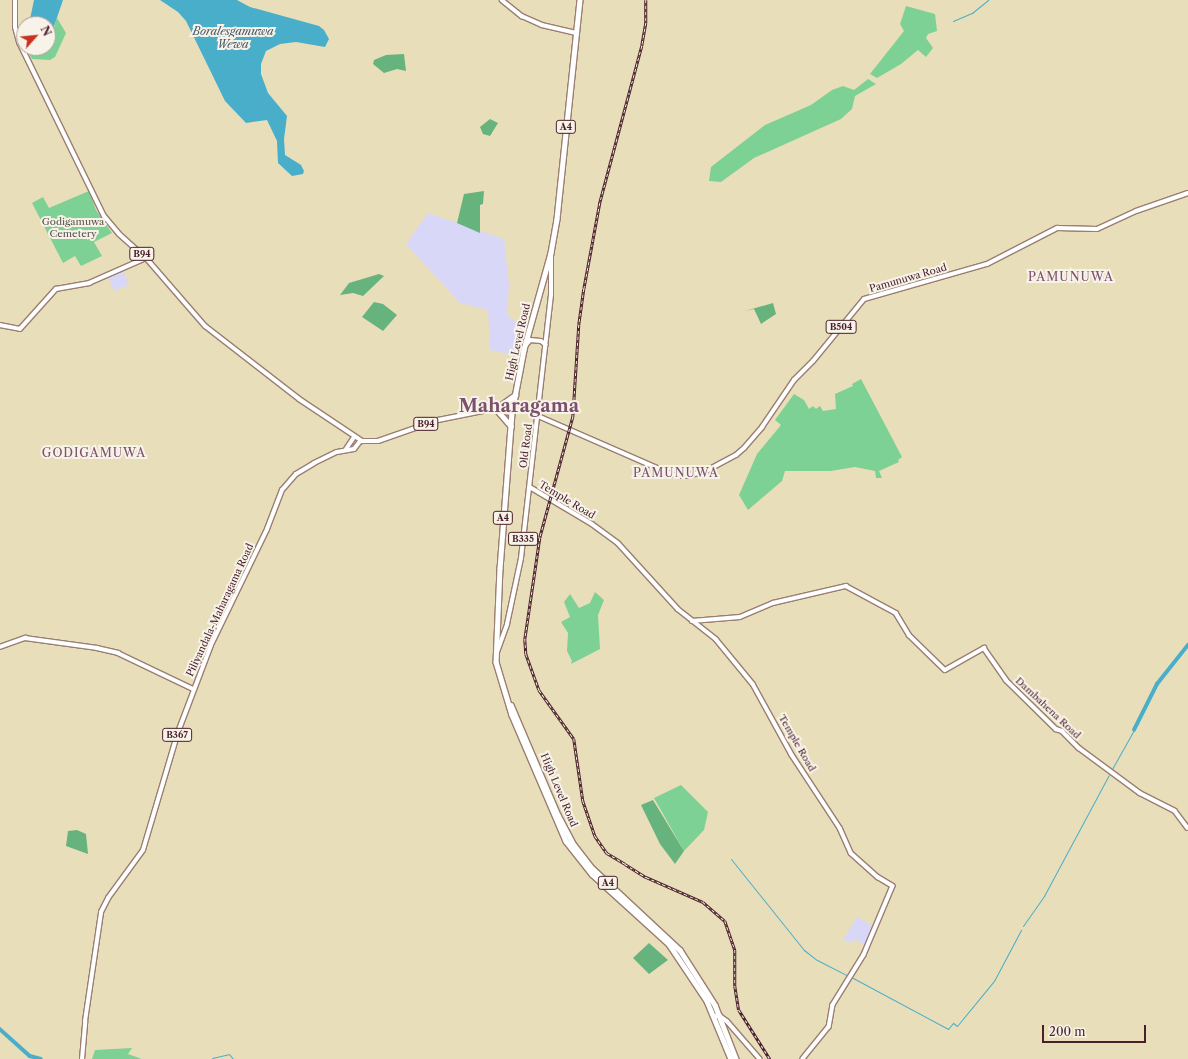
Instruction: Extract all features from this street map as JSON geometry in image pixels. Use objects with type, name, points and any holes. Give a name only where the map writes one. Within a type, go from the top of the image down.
[{"type":"highway","name":"High Level Road","points":[[580,0],[561,190],[551,253],[541,282],[525,346],[512,412],[496,654],[503,690],[554,816],[570,848],[592,874],[669,944],[714,1016],[731,1059]]},
{"type":"highway","points":[[511,426],[497,409],[515,395]]},
{"type":"highway","name":"High Level Road","points":[[503,690],[530,744],[558,815],[574,845],[593,869],[672,941],[720,1016],[736,1059]]},
{"type":"main road","name":"B94","points":[[15,0],[15,27],[19,42],[104,216],[119,234],[146,258],[205,326],[299,399],[354,437],[361,440],[378,440],[438,420],[514,405]]},
{"type":"main road","name":"Pamunuwa Road","points":[[538,416],[673,475],[685,476],[704,472],[736,455],[744,448],[762,427],[794,381],[813,361],[864,299],[987,264],[1057,228],[1097,229],[1136,211],[1188,193]]},
{"type":"main road","name":"Old Road","points":[[496,654],[503,638],[521,558],[552,295],[551,253]]},
{"type":"main road","points":[[525,346],[530,340],[541,341],[546,345]]},
{"type":"main road","name":"B94","points":[[497,409],[512,412]]},
{"type":"main road","points":[[346,450],[354,437]]},
{"type":"main road","name":"Piliyandala-Maharagama Road","points":[[82,1059],[85,1021],[101,912],[108,898],[143,850],[193,690],[211,645],[267,529],[282,490],[291,479],[310,465],[354,448],[361,440]]},
{"type":"main road","points":[[497,623],[501,626],[506,624]]},
{"type":"street","points":[[502,0],[522,16],[542,26],[577,34]]},
{"type":"street","points":[[0,325],[20,329],[56,289],[89,283],[146,258]]},
{"type":"street","name":"Temple Road","points":[[530,487],[592,524],[618,543],[678,609],[716,639],[753,684],[792,755],[840,828],[851,853],[878,877],[893,886],[864,955],[833,1005],[829,1027],[803,1059]]},
{"type":"street","name":"Dambahena Road","points":[[692,621],[740,617],[773,603],[846,586],[896,614],[909,635],[945,670],[984,648],[1006,680],[1056,729],[1062,731],[1079,748],[1140,792],[1175,811],[1188,828]]},
{"type":"street","points":[[0,646],[25,638],[97,648],[118,653],[193,690]]},
{"type":"street","points":[[714,1016],[720,1016],[760,1059]]},
{"type":"shaded area","points":[[428,213],[504,239],[509,285],[507,315],[524,328],[517,356],[490,350],[488,310],[460,303],[406,244]]},
{"type":"shaded area","points":[[123,271],[129,285],[114,291],[108,277]]},
{"type":"shaded area","points":[[857,917],[875,927],[867,946],[854,939],[852,943],[843,940]]},
{"type":"green space","points":[[906,6],[935,14],[937,31],[928,34],[926,38],[933,48],[926,57],[918,50],[901,64],[877,78],[870,74],[904,31],[900,24]]},
{"type":"green space","points":[[57,18],[66,33],[56,55]]},
{"type":"green space","points":[[404,54],[406,71],[397,69],[384,73],[373,64],[374,60],[386,55]]},
{"type":"green space","points":[[30,56],[55,56],[50,60],[32,59]]},
{"type":"green space","points":[[868,79],[876,84],[855,96],[852,109],[841,119],[754,158],[721,182],[709,181],[711,167],[765,125],[811,105],[832,90],[843,86],[854,90]]},
{"type":"green space","points":[[490,119],[498,123],[490,136],[483,134],[480,127]]},
{"type":"green space","name":"Godigamuwa Cemetery","points":[[89,191],[96,210],[112,233],[94,242],[102,256],[81,266],[75,256],[63,263],[32,203],[43,197],[49,208]]},
{"type":"green space","points":[[484,191],[483,204],[480,205],[480,233],[457,223],[464,194]]},
{"type":"green space","points":[[379,274],[384,276],[363,296],[353,293],[340,295],[349,283]]},
{"type":"green space","points":[[374,302],[383,304],[397,315],[383,331],[362,317]]},
{"type":"green space","points":[[773,303],[776,314],[761,324],[754,309],[745,311]]},
{"type":"green space","points":[[861,379],[902,457],[898,460],[899,462],[879,471],[882,478],[876,478],[875,471],[855,467],[831,471],[785,471],[782,481],[748,510],[739,495],[757,454],[781,425],[775,420],[794,394],[804,400],[809,409],[813,406],[816,409],[820,406],[823,411],[836,409],[835,394],[853,386],[852,384]]},
{"type":"green space","points":[[595,592],[604,600],[598,615],[600,649],[571,664],[572,661],[567,651],[568,633],[561,622],[570,617],[564,602],[570,594],[579,608],[590,603]]},
{"type":"green space","points":[[681,785],[708,812],[704,830],[684,851],[654,798]]},
{"type":"green space","points":[[653,800],[684,851],[675,864],[660,844],[641,805]]},
{"type":"green space","points":[[77,830],[86,834],[88,854],[66,846],[68,831]]},
{"type":"green space","points":[[649,943],[668,960],[649,974],[633,958]]},
{"type":"green space","points":[[132,1048],[128,1054],[142,1059],[92,1059],[95,1050]]},
{"type":"water","points":[[34,0],[63,0],[56,21],[56,16],[31,16]]},
{"type":"water","name":"Boralesgamuwa Wewa","points":[[160,0],[237,0],[250,7],[319,26],[324,30],[329,39],[325,47],[296,42],[280,44],[266,51],[261,64],[261,74],[268,93],[287,116],[284,139],[285,155],[301,165],[304,171],[303,174],[292,176],[278,163],[277,141],[267,120],[246,123],[225,101],[186,21],[178,12]]},
{"type":"waterway","points":[[953,21],[972,13],[988,0]]},
{"type":"waterway","points":[[1134,730],[1157,684],[1188,645]]},
{"type":"waterway","points":[[1112,769],[1134,730]]},
{"type":"waterway","points":[[1023,926],[1044,896],[1109,775]]},
{"type":"waterway","points":[[731,859],[804,950],[817,960],[849,976]]},
{"type":"waterway","points":[[853,978],[948,1029],[953,1023],[957,1026],[994,981],[1021,930]]},
{"type":"waterway","points":[[0,1029],[30,1056],[41,1059]]},
{"type":"waterway","points":[[212,1058],[229,1054],[233,1059]]},
{"type":"railway","points":[[646,0],[646,23],[642,46],[600,203],[584,289],[579,325],[573,417],[540,538],[525,639],[526,654],[539,690],[574,739],[583,801],[595,836],[607,853],[646,877],[703,902],[725,921],[735,950],[735,986],[739,1010],[770,1059]]},
{"type":"district","name":"PAMUNUWA","points":[[1071,277]]},
{"type":"district","name":"Maharagama","points":[[519,406]]},
{"type":"district","name":"GODIGAMUWA","points":[[94,453]]},
{"type":"district","name":"PAMUNUWA","points":[[676,473]]}]
